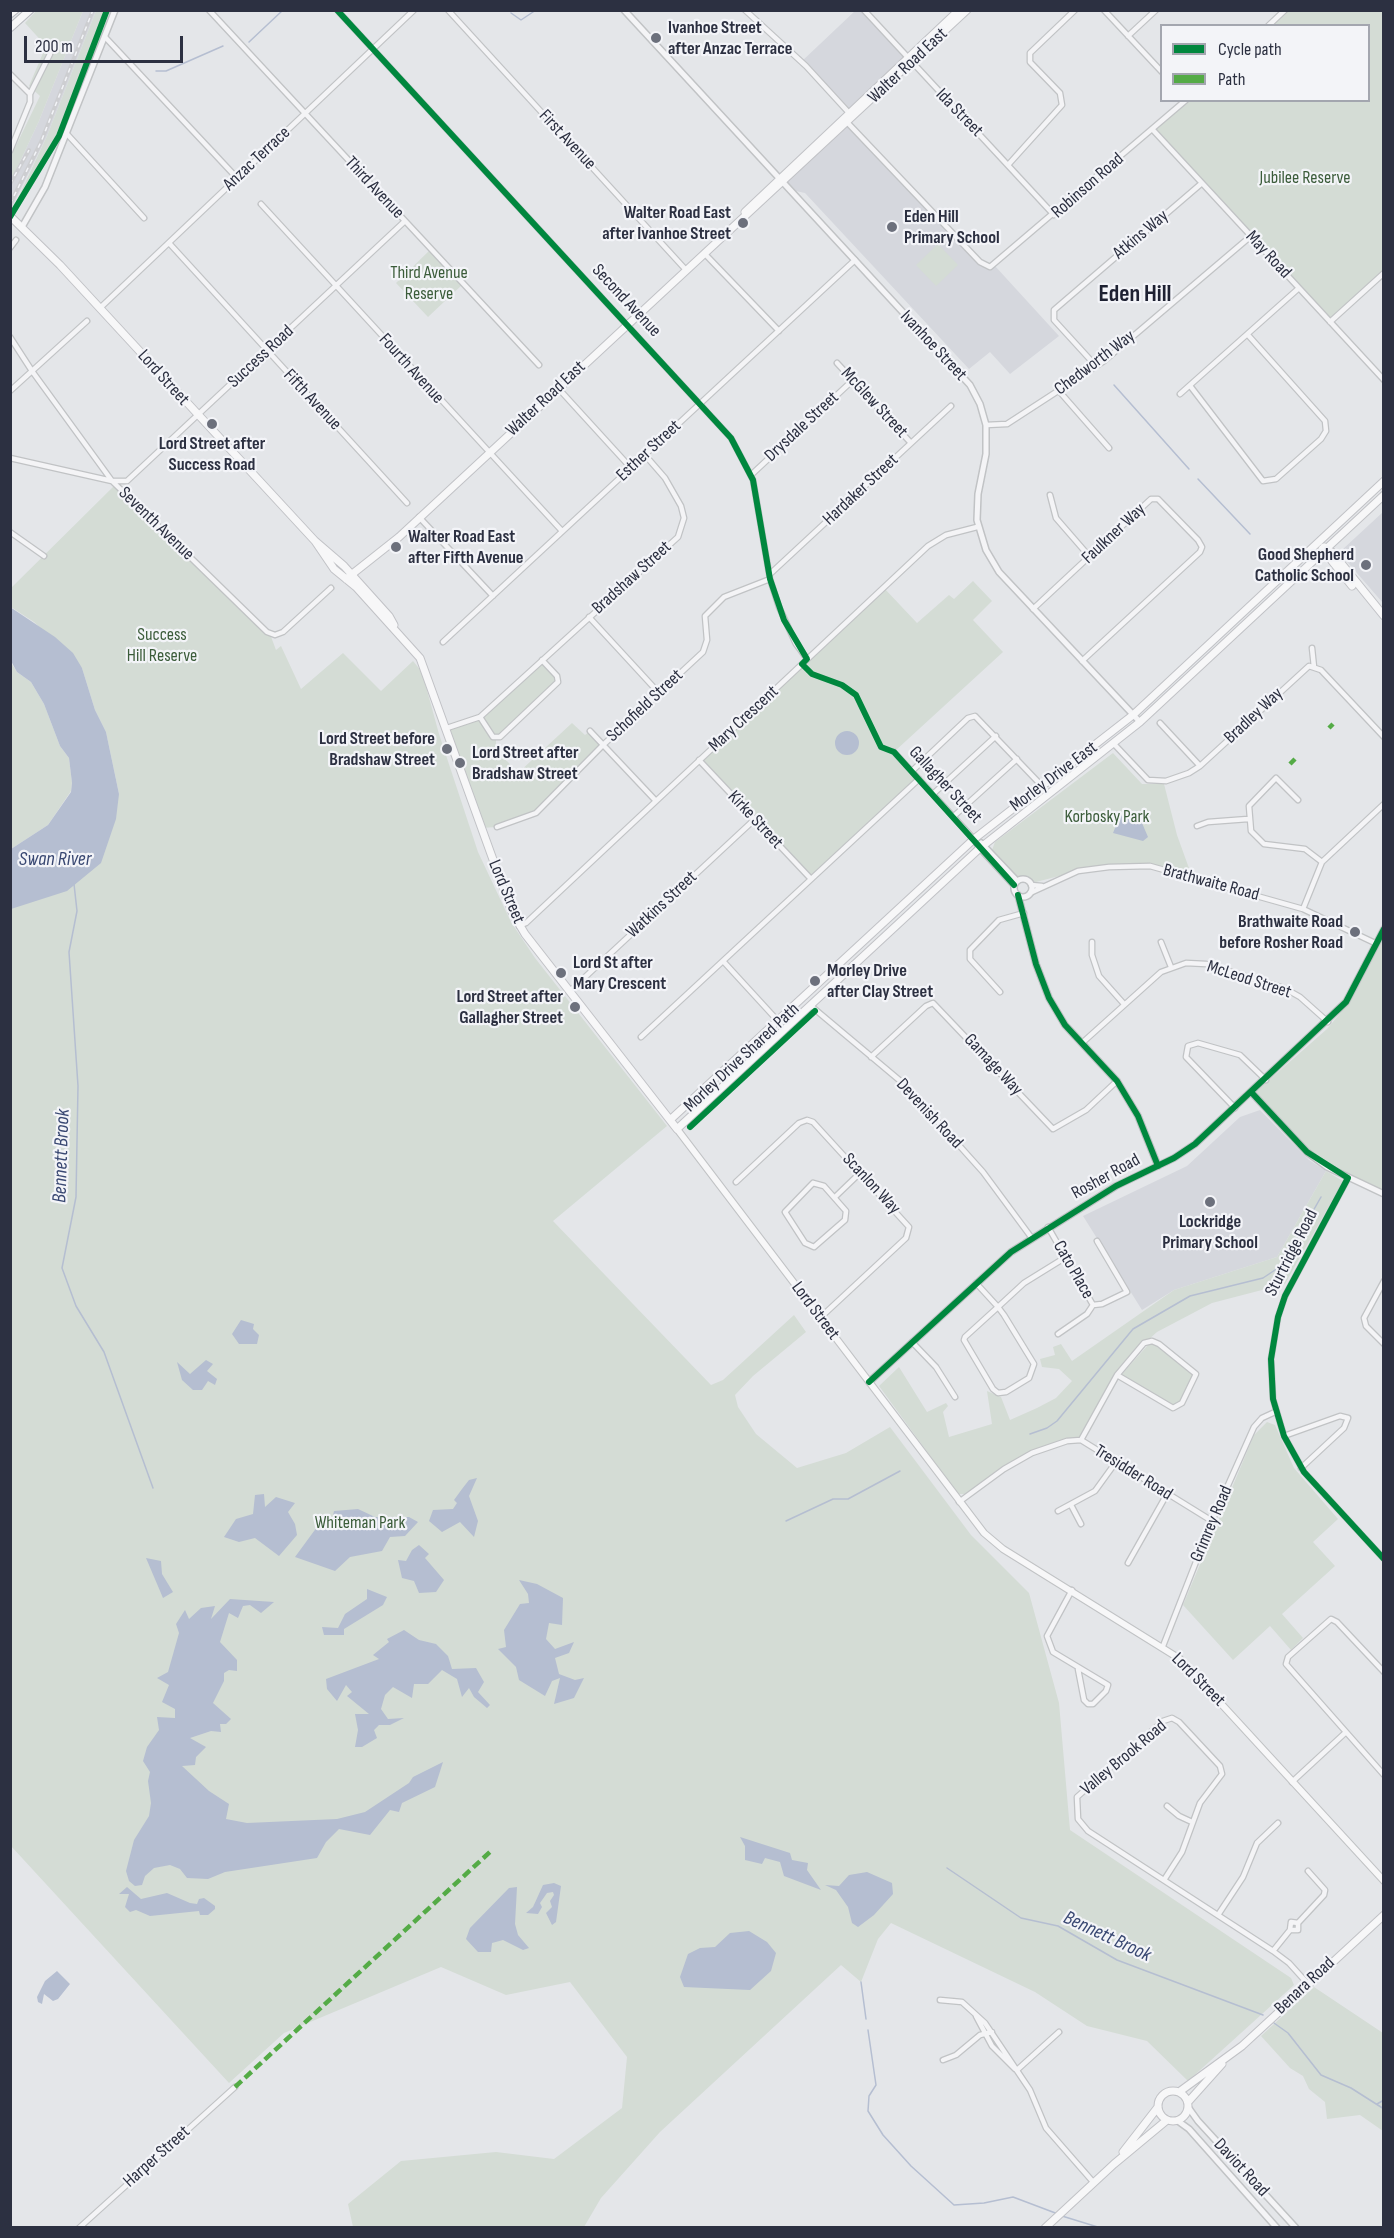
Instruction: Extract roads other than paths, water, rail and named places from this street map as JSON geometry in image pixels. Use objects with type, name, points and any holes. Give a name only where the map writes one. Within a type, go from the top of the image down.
[{"type":"main road","points":[[10,14],[15,10]]},
{"type":"main road","points":[[10,28],[30,10]]},
{"type":"main road","name":"Walter Road East","points":[[909,61],[958,10]]},
{"type":"main road","name":"Walter Road East","points":[[349,577],[419,517],[909,61],[967,10]]},
{"type":"main road","name":"Lord Street","points":[[13,218],[100,308],[315,541],[329,551],[420,658],[447,728],[504,895],[519,926],[821,1317],[959,1502],[997,1545],[1162,1646],[1193,1672],[1383,1882]]},
{"type":"main road","name":"Morley Drive East","points":[[670,1120],[974,839],[1133,715],[1383,481]]},
{"type":"main road","name":"Morley Drive East","points":[[677,1129],[982,847],[1140,722],[1383,495]]},
{"type":"main road","points":[[1324,549],[1324,543],[1330,531]]},
{"type":"main road","points":[[1302,557],[1317,549],[1332,552],[1383,617]]},
{"type":"main road","name":"Benara Road","points":[[1188,2104],[1234,2052],[1383,1913]]},
{"type":"main road","name":"Benara Road","points":[[1179,2092],[1234,2052]]},
{"type":"main road","points":[[1114,2164],[1158,2107],[1160,2099],[1167,2093],[1179,2092],[1188,2104],[1186,2115],[1178,2121],[1167,2120],[1161,2115],[1158,2107]]},
{"type":"main road","points":[[1046,2228],[1114,2164],[1167,2120]]},
{"type":"street","points":[[22,227],[45,187],[116,10]]},
{"type":"street","name":"Third Avenue","points":[[209,10],[539,365]]},
{"type":"street","name":"Second Avenue","points":[[337,10],[731,438],[751,474],[770,577],[784,620],[807,660]]},
{"type":"street","name":"Anzac Terrace","points":[[100,308],[414,10]]},
{"type":"street","name":"First Avenue","points":[[448,10],[686,270]]},
{"type":"street","name":"Ivanhoe Street","points":[[624,10],[970,385],[980,404],[986,425],[986,454],[978,494],[977,527],[982,543],[994,565],[1140,722]]},
{"type":"street","points":[[745,10],[806,66],[848,118]]},
{"type":"street","name":"Ida Street","points":[[864,10],[1054,215]]},
{"type":"street","points":[[1008,165],[1062,105],[1060,93],[1030,62],[1030,53],[1075,10]]},
{"type":"street","points":[[1104,10],[1160,71]]},
{"type":"street","points":[[1128,36],[1156,10]]},
{"type":"street","points":[[1270,24],[1285,10]]},
{"type":"street","points":[[105,37],[237,178]]},
{"type":"street","points":[[10,152],[30,102],[30,94],[50,54]]},
{"type":"street","points":[[10,74],[30,94]]},
{"type":"street","name":"Robinson Road","points":[[848,118],[987,266],[994,266],[1184,102]]},
{"type":"street","name":"May Road","points":[[1153,130],[1383,378]]},
{"type":"street","points":[[67,134],[144,218]]},
{"type":"street","name":"Atkins Way","points":[[1096,366],[1054,320],[1054,310],[1202,183]]},
{"type":"street","name":"Fourth Avenue","points":[[261,204],[562,531]]},
{"type":"street","name":"Success Road","points":[[112,481],[127,481],[405,221]]},
{"type":"street","name":"Chedworth Way","points":[[986,425],[1007,424],[1096,366],[1251,236]]},
{"type":"street","points":[[10,248],[16,240]]},
{"type":"street","name":"Fifth Avenue","points":[[169,243],[407,503]]},
{"type":"street","points":[[704,252],[779,331]]},
{"type":"street","name":"Esther Street","points":[[443,642],[855,260]]},
{"type":"street","points":[[1330,322],[1383,273]]},
{"type":"street","points":[[1180,394],[1191,387],[1299,288]]},
{"type":"street","points":[[10,391],[87,321]]},
{"type":"street","points":[[1191,387],[1263,480],[1276,479],[1321,439],[1326,431],[1325,421],[1248,335]]},
{"type":"street","name":"Seventh Avenue","points":[[10,337],[112,481],[270,634],[283,632],[331,588]]},
{"type":"street","name":"McGlew Street","points":[[837,363],[911,443]]},
{"type":"street","name":"Drysdale Street","points":[[751,474],[853,380]]},
{"type":"street","points":[[558,388],[631,468]]},
{"type":"street","points":[[1059,391],[1109,448]]},
{"type":"street","name":"Hardaker Street","points":[[770,577],[951,406]]},
{"type":"street","name":"Bradshaw Street","points":[[447,728],[480,717],[678,537],[683,529],[684,518],[676,494],[645,455]]},
{"type":"street","points":[[10,458],[112,481]]},
{"type":"street","points":[[1050,495],[1056,518],[1089,556]]},
{"type":"street","name":"Faulkner Way","points":[[1034,609],[1089,556],[1155,498],[1191,532],[1202,548],[1082,661]]},
{"type":"street","points":[[419,517],[493,596]]},
{"type":"street","name":"Mary Crescent","points":[[519,926],[526,923],[928,546],[946,535],[977,527]]},
{"type":"street","points":[[10,532],[44,556]]},
{"type":"street","name":"Schofield Street","points":[[497,827],[536,813],[603,745],[706,649],[704,620],[708,612],[731,592],[770,577]]},
{"type":"street","points":[[589,617],[659,693]]},
{"type":"street","points":[[1312,648],[1314,667],[1321,670],[1383,737]]},
{"type":"street","points":[[480,717],[493,737],[500,737],[558,682],[557,676],[542,660]]},
{"type":"street","name":"Bradley Way","points":[[1114,744],[1148,780],[1166,781],[1200,766],[1305,669],[1314,667]]},
{"type":"street","points":[[912,771],[968,718],[978,717],[1042,786]]},
{"type":"street","points":[[1160,723],[1200,766]]},
{"type":"street","points":[[590,731],[656,801]]},
{"type":"street","points":[[933,794],[996,736]]},
{"type":"street","name":"Gallagher Street","points":[[894,752],[974,839]]},
{"type":"street","points":[[954,816],[1017,759]]},
{"type":"street","name":"Kirke Street","points":[[699,760],[811,879]]},
{"type":"street","points":[[1298,801],[1276,778],[1249,806],[1248,819],[1251,831],[1264,844],[1305,849],[1322,862]]},
{"type":"street","name":"Gallagher Street","points":[[641,1037],[919,779]]},
{"type":"street","points":[[1303,909],[1322,862],[1383,804]]},
{"type":"street","name":"Watkins Street","points":[[570,991],[754,819]]},
{"type":"street","points":[[1197,826],[1208,822],[1248,819]]},
{"type":"street","points":[[974,839],[1016,883],[1036,964],[1049,998],[1065,1025],[1117,1081],[1138,1116],[1158,1166]]},
{"type":"street","name":"Brathwaite Road","points":[[1029,894],[1078,871],[1094,868],[1150,866],[1303,909],[1375,943]]},
{"type":"street","points":[[1016,883],[1025,879],[1031,885],[1023,911]]},
{"type":"street","name":"Brathwaite Road","points":[[1031,885],[1042,886]]},
{"type":"street","points":[[1018,895],[1029,894]]},
{"type":"street","points":[[1000,992],[970,959],[970,950],[999,920],[1023,911]]},
{"type":"street","name":"Rosher Road","points":[[869,1382],[975,1282],[1031,1237],[1116,1186],[1185,1152],[1235,1108],[1328,1022],[1346,1002],[1383,929]]},
{"type":"street","points":[[1092,942],[1092,955],[1099,976],[1124,1004]]},
{"type":"street","points":[[1161,942],[1171,967]]},
{"type":"street","points":[[723,961],[778,1021]]},
{"type":"street","name":"McLeod Street","points":[[1082,1043],[1153,978],[1171,967],[1186,963],[1206,964],[1284,988],[1300,997],[1328,1022]]},
{"type":"street","name":"Gamage Way","points":[[871,1057],[926,1006],[933,1004],[1053,1129],[1086,1110],[1117,1081]]},
{"type":"street","name":"Devenish Road","points":[[811,1006],[904,1084],[976,1164],[1031,1237]]},
{"type":"street","points":[[1235,1108],[1186,1057],[1188,1046],[1198,1043],[1240,1055],[1266,1080]]},
{"type":"street","points":[[1252,1093],[1307,1152],[1348,1178],[1383,1194]]},
{"type":"street","name":"Scanlon Way","points":[[736,1182],[799,1123],[807,1120],[813,1122],[907,1223],[909,1234],[821,1317]]},
{"type":"street","points":[[835,1197],[860,1173]]},
{"type":"street","name":"Sturtridge Road","points":[[1348,1178],[1288,1290],[1278,1317],[1271,1359],[1275,1412],[1284,1436],[1301,1468],[1383,1559]]},
{"type":"street","points":[[813,1183],[821,1183],[835,1197],[846,1211],[844,1220],[819,1244],[809,1246],[787,1218],[786,1209],[813,1183]]},
{"type":"street","name":"Cato Place","points":[[1048,1227],[1093,1305],[1087,1314],[1058,1334]]},
{"type":"street","points":[[1093,1305],[1102,1304],[1127,1292],[1097,1241]]},
{"type":"street","points":[[975,1282],[998,1307],[1034,1364],[1029,1378],[1002,1393],[993,1389],[963,1343],[965,1337],[998,1307],[1024,1283],[1066,1257]]},
{"type":"street","points":[[1383,1281],[1364,1318],[1366,1326],[1383,1344]]},
{"type":"street","points":[[1081,1440],[1117,1375],[1144,1343],[1152,1341],[1159,1344],[1196,1374],[1182,1403],[1173,1408],[1117,1375]]},
{"type":"street","points":[[912,1342],[936,1367],[955,1397]]},
{"type":"street","name":"Grimrey Road","points":[[1162,1646],[1212,1521],[1254,1427],[1262,1418],[1275,1412]]},
{"type":"street","points":[[1284,1436],[1340,1416],[1348,1418],[1344,1428],[1301,1468]]},
{"type":"street","name":"Tresidder Road","points":[[959,1502],[1004,1469],[1032,1453],[1067,1441],[1081,1440],[1212,1521]]},
{"type":"street","points":[[1058,1511],[1095,1491],[1116,1462]]},
{"type":"street","points":[[1128,1563],[1167,1494]]},
{"type":"street","points":[[1071,1505],[1081,1524]]},
{"type":"street","points":[[1072,1590],[1047,1636],[1053,1652],[1108,1685],[1106,1691],[1093,1704],[1088,1704],[1084,1700],[1078,1669]]},
{"type":"street","points":[[1383,1672],[1337,1622],[1331,1619],[1288,1657],[1286,1664],[1383,1775]]},
{"type":"street","name":"Valley Brook Road","points":[[1164,1880],[1182,1852],[1200,1803],[1222,1774],[1220,1766],[1179,1722],[1172,1718],[1163,1721],[1077,1797],[1078,1819],[1088,1831],[1273,1951],[1289,1963],[1308,1984]]},
{"type":"street","points":[[1292,1782],[1345,1733]]},
{"type":"street","points":[[1167,1806],[1179,1816],[1192,1822]]},
{"type":"street","points":[[1218,1915],[1243,1877],[1257,1843],[1278,1823]]},
{"type":"street","points":[[1273,1951],[1290,1930],[1298,1930],[1298,1923],[1324,1895],[1324,1890],[1308,1871]]},
{"type":"street","points":[[940,2000],[962,2002],[992,2032],[1030,2090],[1046,2128],[1094,2183]]},
{"type":"street","points":[[976,2015],[992,2046],[1017,2070]]},
{"type":"street","points":[[942,2060],[956,2055],[984,2034],[992,2032]]},
{"type":"street","points":[[1017,2070],[1059,2032]]},
{"type":"street","name":"Harper Street","points":[[79,2228],[235,2087]]},
{"type":"street","name":"Daviot Road","points":[[1188,2104],[1198,2121],[1296,2228]]},
{"type":"street","name":"Daviot Road","points":[[1178,2121],[1189,2129],[1277,2228]]},
{"type":"water","name":"Swan River","points":[[10,607],[55,637],[73,653],[82,668],[95,710],[106,732],[119,794],[116,819],[101,863],[67,891],[11,909],[11,849],[48,825],[71,792],[72,783],[69,758],[60,746],[44,704],[31,682],[17,672],[11,661]]},
{"type":"water","points":[[847,731],[856,734],[859,743],[856,752],[847,755],[838,752],[835,743],[838,734]]},
{"type":"water","points":[[1130,813],[1137,815],[1142,823],[1148,837],[1143,841],[1113,833],[1120,816]]},
{"type":"water","points":[[241,1320],[254,1324],[253,1329],[259,1335],[257,1344],[239,1344],[232,1334]]},
{"type":"water","points":[[206,1360],[213,1364],[207,1371],[217,1379],[215,1385],[208,1381],[202,1390],[193,1390],[182,1380],[177,1362],[190,1374]]},
{"type":"water","points":[[477,1478],[469,1496],[478,1521],[474,1537],[460,1522],[442,1532],[429,1521],[433,1510],[453,1509],[457,1503],[454,1500],[462,1489],[469,1480]]},
{"type":"water","points":[[264,1494],[265,1507],[276,1497],[295,1503],[288,1512],[295,1524],[297,1535],[279,1556],[255,1538],[239,1542],[224,1537],[236,1519],[253,1514],[255,1495]]},
{"type":"water","points":[[358,1509],[375,1517],[409,1517],[418,1522],[405,1536],[390,1537],[382,1551],[350,1557],[335,1571],[295,1557],[317,1527],[331,1524],[334,1511]]},
{"type":"water","points":[[419,1545],[429,1554],[425,1558],[444,1580],[436,1592],[419,1593],[414,1581],[402,1578],[398,1560],[406,1561],[412,1550]]},
{"type":"water","points":[[146,1558],[161,1561],[162,1574],[173,1592],[163,1598]]},
{"type":"water","points":[[519,1580],[537,1584],[563,1598],[562,1625],[549,1623],[546,1639],[555,1649],[574,1642],[569,1653],[555,1658],[559,1674],[575,1680],[584,1678],[574,1698],[554,1704],[560,1678],[552,1681],[545,1696],[519,1680],[516,1667],[498,1649],[506,1647],[504,1630],[520,1604],[529,1603],[528,1594]]},
{"type":"water","points":[[367,1589],[387,1597],[383,1605],[344,1629],[344,1635],[324,1635],[322,1627],[338,1628],[345,1614],[367,1599]]},
{"type":"water","points":[[230,1599],[274,1602],[261,1613],[250,1605],[243,1606],[238,1618],[229,1613],[220,1642],[237,1660],[237,1671],[229,1670],[224,1673],[224,1681],[213,1703],[231,1719],[226,1724],[220,1724],[221,1732],[211,1731],[190,1738],[206,1747],[196,1757],[195,1765],[182,1766],[209,1791],[229,1804],[226,1819],[247,1823],[337,1819],[365,1812],[409,1783],[413,1777],[443,1762],[435,1787],[402,1803],[399,1812],[390,1810],[370,1835],[339,1829],[326,1842],[317,1858],[225,1872],[208,1879],[187,1878],[180,1869],[170,1865],[154,1868],[145,1876],[142,1885],[135,1886],[129,1881],[126,1871],[134,1840],[149,1816],[151,1803],[148,1781],[150,1772],[143,1761],[147,1747],[159,1730],[157,1717],[175,1718],[175,1709],[162,1702],[169,1685],[157,1678],[168,1672],[179,1633],[176,1624],[185,1610],[189,1619],[201,1608],[215,1606],[211,1619]]},
{"type":"water","points":[[404,1630],[419,1640],[436,1644],[448,1656],[452,1669],[476,1668],[484,1682],[478,1692],[490,1705],[487,1708],[474,1697],[469,1688],[462,1697],[457,1679],[442,1670],[428,1684],[414,1684],[412,1698],[393,1687],[385,1695],[381,1709],[388,1719],[404,1718],[390,1725],[379,1725],[374,1730],[377,1738],[362,1747],[355,1747],[358,1730],[355,1714],[369,1714],[347,1696],[352,1692],[346,1685],[337,1701],[327,1689],[326,1679],[379,1659],[373,1655],[389,1642],[387,1639]]},
{"type":"water","points":[[740,1837],[790,1853],[792,1860],[808,1863],[807,1870],[821,1890],[784,1876],[780,1862],[765,1858],[762,1864],[745,1860],[745,1846]]},
{"type":"water","points":[[867,1872],[892,1883],[893,1894],[874,1915],[858,1927],[852,1923],[848,1907],[836,1890],[825,1885],[839,1886],[849,1875]]},
{"type":"water","points":[[554,1883],[561,1886],[556,1922],[552,1925],[546,1913],[552,1907],[550,1901],[554,1895],[553,1892],[547,1893],[540,1903],[542,1907],[538,1914],[526,1913],[533,1907],[543,1885]]},
{"type":"water","points":[[127,1887],[141,1899],[167,1893],[197,1904],[199,1899],[204,1898],[215,1906],[215,1909],[208,1915],[200,1915],[199,1911],[150,1916],[136,1910],[130,1912],[125,1907],[129,1894],[119,1894]]},
{"type":"water","points":[[517,1887],[515,1924],[518,1935],[529,1948],[523,1950],[503,1940],[492,1943],[491,1952],[478,1952],[466,1939],[470,1928],[509,1888]]},
{"type":"water","points":[[749,1931],[767,1942],[776,1953],[771,1971],[750,1990],[684,1987],[680,1977],[688,1954],[700,1948],[715,1947],[730,1933]]},
{"type":"water","points":[[57,1971],[70,1984],[58,1999],[53,2001],[44,1994],[42,2004],[38,2002],[37,1997],[45,1981]]},
{"type":"waterway","points":[[249,42],[283,10]]},
{"type":"waterway","points":[[511,13],[521,20],[536,10]]},
{"type":"waterway","points":[[156,71],[166,71],[223,46]]},
{"type":"waterway","points":[[1114,385],[1189,469]]},
{"type":"waterway","points":[[1198,479],[1250,534]]},
{"type":"waterway","name":"Bennett Brook","points":[[74,884],[77,911],[69,952],[78,1086],[76,1197],[62,1268],[76,1306],[104,1352],[153,1488]]},
{"type":"waterway","points":[[1030,1434],[1047,1428],[1057,1421],[1133,1329],[1190,1296],[1263,1278],[1275,1270],[1284,1262],[1321,1197]]},
{"type":"waterway","points":[[786,1521],[833,1499],[848,1499],[900,1471]]},
{"type":"waterway","name":"Bennett Brook","points":[[947,1868],[1021,1918],[1058,1926],[1117,1960],[1263,2015]]},
{"type":"waterway","points":[[861,1982],[866,2019]]},
{"type":"waterway","name":"Bennett Brook","points":[[1274,2023],[1288,2033],[1321,2075],[1351,2088],[1384,2109]]},
{"type":"waterway","points":[[868,2030],[876,2085],[869,2096],[868,2111],[883,2135],[911,2166],[954,2205],[984,2203],[1013,2197],[1058,2214]]},
{"type":"waterway","points":[[1377,2104],[1384,2100]]},
{"type":"waterway","points":[[1062,2216],[1101,2228]]},
{"type":"railway","points":[[10,204],[41,142],[93,10]]},
{"type":"railway","points":[[10,184],[29,150]]},
{"type":"place","name":"Ivanhoe Street after Anzac Terrace","points":[[656,38]]},
{"type":"place","name":"Walter Road East after Ivanhoe Street","points":[[743,223]]},
{"type":"place","name":"Eden Hill Primary School","points":[[892,227]]},
{"type":"place","name":"Lord Street after Success Road","points":[[212,424]]},
{"type":"place","name":"Walter Road East after Fifth Avenue","points":[[396,547]]},
{"type":"place","name":"Good Shepherd Catholic School","points":[[1366,565]]},
{"type":"place","name":"Lord Street before Bradshaw Street","points":[[447,749]]},
{"type":"place","name":"Lord Street after Bradshaw Street","points":[[460,763]]},
{"type":"place","name":"Brathwaite Road before Rosher Road","points":[[1355,932]]},
{"type":"place","name":"Lord St after Mary Crescent","points":[[561,973]]},
{"type":"place","name":"Morley Drive after Clay Street","points":[[815,981]]},
{"type":"place","name":"Lord Street after Gallagher Street","points":[[575,1007]]},
{"type":"place","name":"Lockridge Primary School","points":[[1210,1202]]},
{"type":"district","name":"Eden Hill","points":[[1135,295]]},
{"type":"park label","name":"Jubilee Reserve","points":[[1305,178]]},
{"type":"park label","name":"Third Avenue Reserve","points":[[429,283]]},
{"type":"park label","name":"Success Hill Reserve","points":[[162,645]]},
{"type":"park label","name":"Korbosky Park","points":[[1107,817]]},
{"type":"park label","name":"Whiteman Park","points":[[360,1523]]}]
